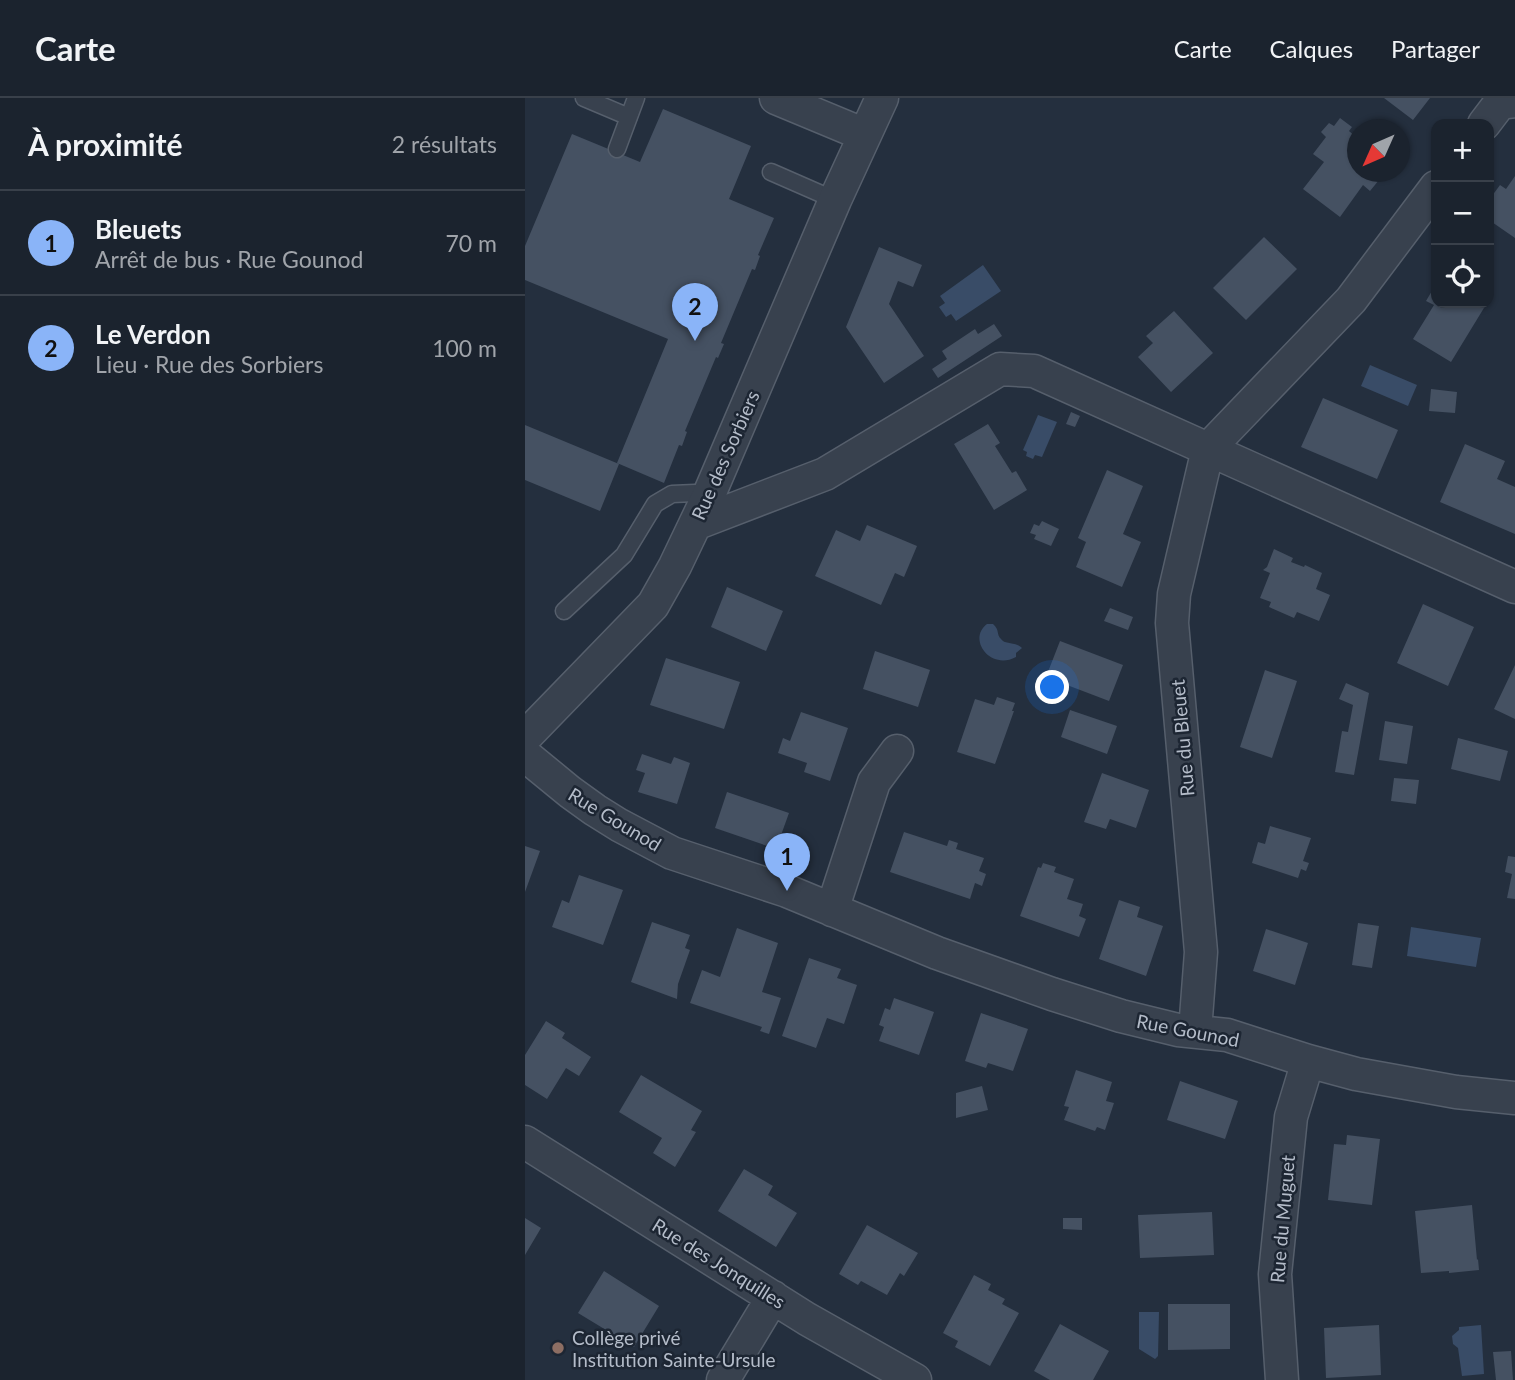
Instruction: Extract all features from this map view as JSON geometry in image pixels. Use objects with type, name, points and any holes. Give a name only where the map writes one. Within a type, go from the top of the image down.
[{"type":"street","points":[[776,98],[865,135]]},
{"type":"street","name":"Rue des Sorbiers","points":[[525,737],[653,605],[675,566],[882,98]]},
{"type":"street","points":[[1488,119],[1500,103],[1515,101]]},
{"type":"street","points":[[1208,449],[1351,300],[1431,194]]},
{"type":"street","points":[[702,510],[825,474],[1000,369],[1034,371],[1515,587]]},
{"type":"street","name":"Rue du Bleuet","points":[[1195,1031],[1201,952],[1172,623],[1174,594],[1208,449]]},
{"type":"street","points":[[832,910],[874,782],[897,751]]},
{"type":"street","name":"Rue Gounod","points":[[525,755],[595,810],[672,853],[787,891],[937,953],[1052,994],[1121,1016],[1178,1030],[1227,1035],[1356,1074],[1456,1092],[1515,1098]]},
{"type":"street","name":"Rue du Muguet","points":[[1282,1380],[1275,1274],[1291,1117],[1308,1061]]},
{"type":"street","name":"Rue des Jonquilles","points":[[525,1142],[807,1319],[915,1380]]},
{"type":"street","points":[[723,1380],[773,1297]]},
{"type":"lane","points":[[585,98],[629,117]]},
{"type":"lane","points":[[617,149],[636,98]]},
{"type":"lane","points":[[771,172],[835,200]]},
{"type":"lane","points":[[564,611],[624,555],[655,504],[672,494],[695,493],[702,510]]},
{"type":"water","points":[[983,265],[1001,291],[956,321],[951,314],[946,317],[939,307],[945,303],[940,296]]},
{"type":"water","points":[[1370,365],[1417,385],[1408,406],[1361,386]]},
{"type":"water","points":[[1038,415],[1057,422],[1042,457],[1035,455],[1033,459],[1026,456],[1027,452],[1023,450]]},
{"type":"water","points":[[987,624],[995,626],[1003,641],[1022,648],[1016,653],[1016,657],[998,660],[984,651],[979,637]]},
{"type":"water","points":[[1411,927],[1481,938],[1476,967],[1407,956]]},
{"type":"water","points":[[1139,1312],[1159,1312],[1158,1356],[1155,1359],[1139,1349]]},
{"type":"water","points":[[1481,1325],[1484,1374],[1462,1376],[1458,1348],[1453,1344],[1452,1336],[1459,1327]]},
{"type":"building","points":[[1384,98],[1430,98],[1413,120]]},
{"type":"building","points":[[663,109],[751,146],[729,199],[774,218],[758,255],[760,256],[755,270],[752,269],[721,343],[724,344],[685,431],[687,432],[682,446],[679,445],[664,483],[617,463],[668,339],[525,280],[525,246],[572,134],[640,162]]},
{"type":"building","points":[[1340,118],[1347,123],[1347,182],[1377,182],[1370,191],[1363,185],[1340,217],[1303,189],[1324,162],[1313,154],[1326,137],[1321,132],[1329,123],[1334,126]]},
{"type":"building","points":[[1515,176],[1515,238],[1494,223],[1494,193],[1500,185],[1506,189]]},
{"type":"building","points":[[1264,237],[1297,269],[1246,320],[1213,288]]},
{"type":"building","points":[[879,247],[922,265],[913,287],[898,281],[889,304],[924,356],[884,383],[846,327]]},
{"type":"building","points":[[1432,308],[1484,308],[1451,362],[1413,339]]},
{"type":"building","points":[[1174,311],[1213,353],[1171,392],[1138,357],[1153,343],[1146,336]]},
{"type":"building","points":[[994,324],[1002,336],[938,378],[932,369],[947,359],[942,351],[975,329],[978,334]]},
{"type":"building","points":[[1431,389],[1457,392],[1455,413],[1429,411]]},
{"type":"building","points":[[1323,398],[1398,430],[1377,479],[1301,447]]},
{"type":"building","points":[[1071,412],[1080,416],[1075,427],[1066,424]]},
{"type":"building","points":[[988,424],[1000,443],[995,446],[1012,473],[1016,471],[1027,490],[994,510],[954,444]]},
{"type":"building","points":[[525,425],[619,464],[600,511],[525,480]]},
{"type":"building","points":[[1465,444],[1505,461],[1497,479],[1515,487],[1515,534],[1440,502]]},
{"type":"building","points":[[1107,470],[1143,486],[1123,534],[1141,542],[1122,587],[1076,567],[1086,542],[1078,538]]},
{"type":"building","points":[[1042,521],[1059,529],[1051,546],[1034,539],[1036,535],[1030,533],[1034,524],[1039,526]]},
{"type":"building","points":[[867,525],[917,546],[904,577],[895,573],[881,605],[815,576],[836,530],[860,541]]},
{"type":"building","points":[[1274,549],[1293,558],[1291,562],[1322,573],[1316,589],[1330,595],[1319,621],[1297,612],[1294,618],[1269,607],[1271,602],[1260,598],[1270,573],[1263,570],[1267,567]]},
{"type":"building","points":[[727,587],[783,611],[766,651],[711,627]]},
{"type":"building","points":[[1423,604],[1474,627],[1448,686],[1397,663]]},
{"type":"building","points":[[1110,608],[1133,617],[1128,630],[1104,621]]},
{"type":"building","points":[[1060,641],[1123,665],[1109,701],[1046,677]]},
{"type":"building","points":[[875,651],[930,670],[918,707],[863,689]]},
{"type":"building","points":[[666,658],[740,682],[724,729],[650,705]]},
{"type":"building","points":[[1515,665],[1515,719],[1494,709]]},
{"type":"building","points":[[1265,670],[1297,681],[1272,758],[1240,747]]},
{"type":"building","points":[[1346,683],[1369,693],[1354,775],[1335,772],[1342,731],[1348,732],[1353,705],[1339,699]]},
{"type":"building","points":[[997,697],[1015,703],[995,764],[957,752],[975,699],[994,705]]},
{"type":"building","points":[[1070,710],[1117,726],[1107,754],[1061,737]]},
{"type":"building","points":[[801,712],[848,728],[830,781],[804,772],[807,763],[778,753],[783,738],[790,741]]},
{"type":"building","points":[[1385,721],[1413,726],[1407,764],[1379,760]]},
{"type":"building","points":[[1458,738],[1508,751],[1500,781],[1451,769]]},
{"type":"building","points":[[642,754],[671,764],[674,757],[690,763],[677,804],[638,792],[645,773],[636,770]]},
{"type":"building","points":[[1102,773],[1149,790],[1136,828],[1110,819],[1106,829],[1084,822]]},
{"type":"building","points":[[1394,778],[1419,780],[1416,804],[1391,801]]},
{"type":"building","points":[[727,792],[789,813],[776,849],[715,828]]},
{"type":"building","points":[[1270,826],[1311,838],[1303,861],[1309,863],[1306,871],[1301,869],[1298,878],[1252,863],[1258,842],[1265,844]]},
{"type":"building","points":[[904,832],[947,846],[949,840],[958,843],[956,849],[984,858],[979,871],[986,874],[982,886],[975,883],[970,899],[890,872]]},
{"type":"building","points":[[525,846],[540,851],[525,892]]},
{"type":"building","points":[[1508,856],[1515,857],[1515,899],[1507,898],[1512,874],[1505,872]]},
{"type":"building","points":[[1043,863],[1056,867],[1054,872],[1074,879],[1067,899],[1083,904],[1079,916],[1086,919],[1079,937],[1020,916],[1038,867],[1041,868]]},
{"type":"building","points":[[579,875],[623,890],[603,945],[552,927],[562,900],[569,903]]},
{"type":"building","points":[[1119,900],[1140,907],[1137,917],[1163,926],[1146,976],[1099,959]]},
{"type":"building","points":[[652,922],[690,935],[685,948],[690,950],[678,984],[677,999],[631,982]]},
{"type":"building","points":[[1358,923],[1379,926],[1372,968],[1352,965]]},
{"type":"building","points":[[737,928],[778,943],[762,992],[781,998],[769,1034],[760,1031],[762,1027],[690,1003],[702,970],[720,977]]},
{"type":"building","points":[[1266,929],[1308,943],[1295,985],[1253,971]]},
{"type":"building","points":[[809,958],[841,969],[837,978],[857,985],[844,1024],[827,1018],[816,1048],[782,1036]]},
{"type":"building","points":[[894,998],[934,1012],[919,1055],[879,1041],[884,1027],[879,1025],[885,1008],[890,1010]]},
{"type":"building","points":[[981,1013],[1028,1029],[1013,1071],[988,1063],[986,1068],[965,1061]]},
{"type":"building","points":[[546,1021],[565,1033],[562,1038],[591,1057],[579,1076],[566,1068],[547,1099],[525,1085],[525,1055]]},
{"type":"building","points":[[1076,1070],[1112,1082],[1106,1101],[1114,1103],[1105,1130],[1097,1127],[1095,1131],[1064,1120],[1069,1107],[1064,1106]]},
{"type":"building","points":[[641,1075],[702,1111],[691,1130],[696,1132],[675,1167],[653,1153],[662,1138],[619,1112]]},
{"type":"building","points":[[1180,1081],[1238,1101],[1225,1139],[1167,1120]]},
{"type":"building","points":[[982,1086],[988,1110],[956,1118],[956,1093]]},
{"type":"building","points":[[1347,1135],[1380,1139],[1372,1205],[1328,1200],[1334,1144],[1346,1145]]},
{"type":"building","points":[[744,1169],[773,1186],[768,1195],[797,1213],[776,1247],[718,1211]]},
{"type":"building","points":[[1472,1205],[1479,1270],[1421,1273],[1415,1211]]},
{"type":"building","points":[[1212,1212],[1214,1255],[1140,1258],[1138,1215]]},
{"type":"building","points":[[525,1218],[541,1228],[525,1255]]},
{"type":"building","points":[[1063,1218],[1082,1218],[1082,1230],[1063,1229]]},
{"type":"building","points":[[867,1225],[918,1253],[904,1276],[900,1273],[887,1295],[861,1281],[858,1285],[839,1274]]},
{"type":"building","points":[[604,1271],[659,1306],[634,1347],[578,1313]]},
{"type":"building","points":[[974,1275],[991,1284],[988,1290],[1005,1299],[1002,1304],[1019,1313],[990,1366],[955,1347],[958,1341],[943,1333]]},
{"type":"building","points":[[1168,1304],[1230,1304],[1230,1349],[1168,1350]]},
{"type":"building","points":[[1060,1324],[1109,1351],[1093,1380],[1050,1380],[1034,1371]]},
{"type":"building","points":[[1379,1325],[1381,1375],[1326,1378],[1324,1328]]},
{"type":"building","points":[[1511,1351],[1513,1380],[1496,1380],[1493,1352]]},
{"type":"place","name":"Le Verdon","points":[[695,341]]},
{"type":"place","name":"Bleuets","points":[[787,891]]},
{"type":"place","name":"Collège privé Institution Sainte-Ursule","points":[[558,1348]]}]
